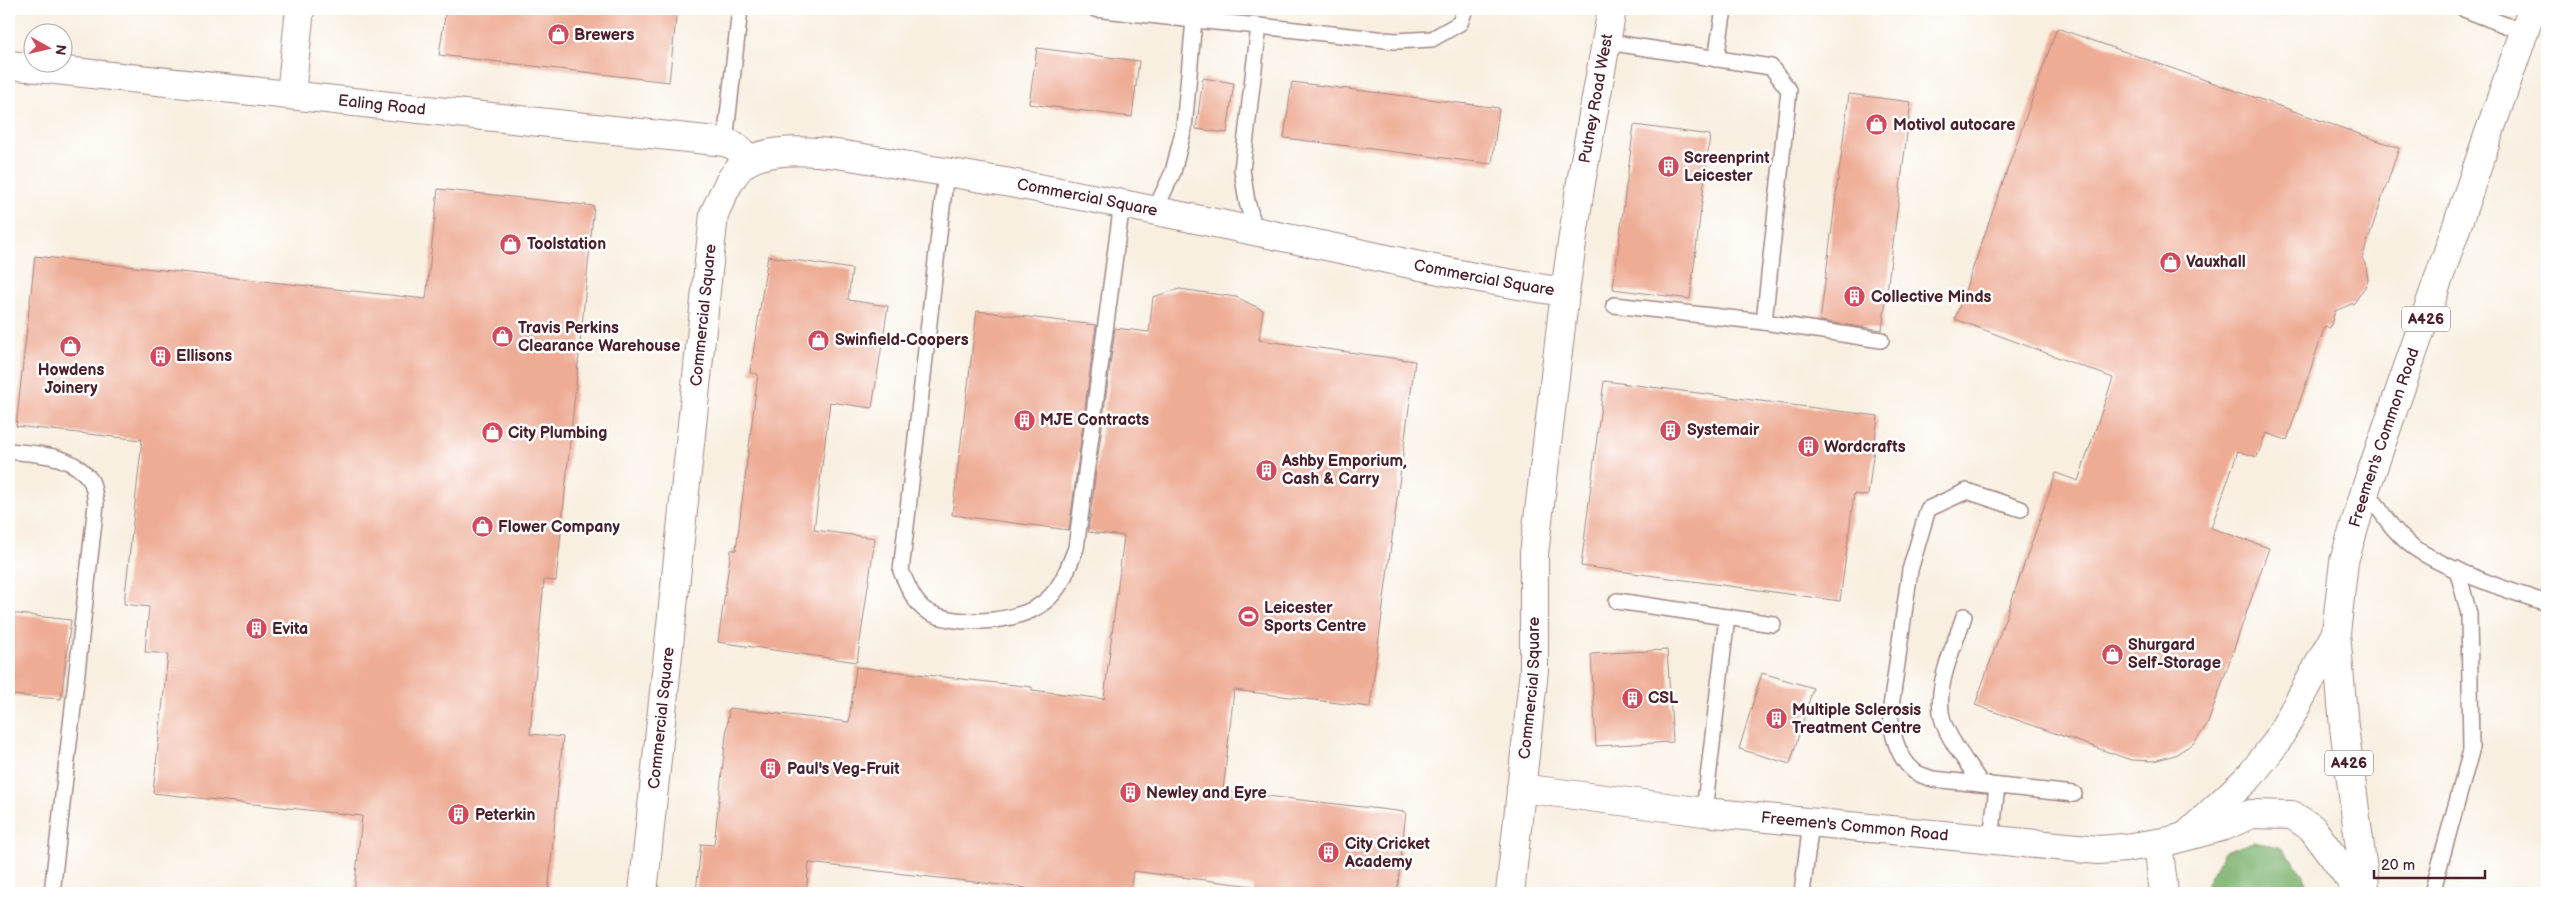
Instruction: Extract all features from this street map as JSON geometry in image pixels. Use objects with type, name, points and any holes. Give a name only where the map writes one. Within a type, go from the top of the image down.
[{"type":"street","points":[[291,94],[300,9]]},
{"type":"street","name":"Putney Road West","points":[[1565,292],[1580,188],[1612,9]]},
{"type":"street","name":"Freemen's Common Road","points":[[2187,835],[2250,776],[2276,744],[2336,633],[2344,561],[2366,488],[2528,21]]},
{"type":"street","name":"Ealing Road","points":[[9,65],[725,142],[735,146],[750,160]]},
{"type":"street","name":"Commercial Square","points":[[643,893],[714,214],[736,174],[750,160],[776,153],[805,151],[946,172],[1122,203],[1499,282],[1565,292],[1534,554],[1534,670],[1510,893]]},
{"type":"street","name":"A426","points":[[2336,633],[2344,728],[2366,893]]},
{"type":"street","name":"Freemen's Common Road","points":[[1521,788],[1704,812],[2098,850],[2158,844],[2225,826],[2250,814],[2292,816],[2312,828],[2360,893]]},
{"type":"street","points":[[2158,844],[2164,893]]},
{"type":"lane","points":[[725,142],[740,9]]},
{"type":"lane","points":[[1095,9],[1395,41],[1432,39],[1460,23],[1465,9]]},
{"type":"lane","points":[[1716,59],[1724,9]]},
{"type":"lane","points":[[2464,9],[2528,21]]},
{"type":"lane","points":[[1155,210],[1173,172],[1184,128],[1194,20]]},
{"type":"lane","points":[[1256,232],[1246,202],[1242,170],[1259,26]]},
{"type":"lane","points":[[1607,42],[1771,67],[1789,90],[1764,322]]},
{"type":"lane","points":[[946,172],[901,571],[910,592],[925,610],[944,617],[983,621],[1017,617],[1044,603],[1065,578],[1076,548],[1122,203]]},
{"type":"lane","points":[[1614,305],[1764,322],[1881,340]]},
{"type":"lane","points":[[9,451],[55,456],[76,466],[92,482],[96,504],[52,893]]},
{"type":"lane","points":[[2366,488],[2385,518],[2412,546],[2457,569],[2547,603]]},
{"type":"lane","points":[[2021,509],[1968,491],[1928,509],[1910,570],[1890,714],[1893,736],[1901,754],[1914,771],[1933,779],[2074,794]]},
{"type":"lane","points":[[2432,893],[2471,751],[2469,614],[2457,569]]},
{"type":"lane","points":[[1617,600],[1773,624]]},
{"type":"lane","points":[[1964,616],[1944,677],[1940,707],[1944,723],[1981,784]]},
{"type":"lane","points":[[1704,812],[1727,617]]},
{"type":"lane","points":[[1991,840],[1997,786]]},
{"type":"lane","points":[[1802,893],[1810,823]]},
{"type":"green space","points":[[2253,842],[2280,847],[2304,874],[2307,893],[2206,893],[2207,883],[2224,852]]},
{"type":"building","name":"Brewers","points":[[446,9],[677,9],[669,82],[439,55]]},
{"type":"building","name":"Vauxhall","points":[[2057,28],[2399,148],[2362,258],[2366,266],[2368,280],[2354,303],[2335,311],[2330,328],[2325,326],[2287,440],[2266,433],[2257,457],[2238,451],[2211,528],[2269,548],[2208,723],[2194,743],[2175,755],[2154,761],[2131,760],[1975,705],[2056,473],[2078,481],[2113,378],[1955,319]]},
{"type":"building","points":[[1037,48],[1139,61],[1132,117],[1029,104]]},
{"type":"building","points":[[1203,78],[1234,83],[1227,133],[1196,129]]},
{"type":"building","points":[[1292,82],[1499,108],[1492,164],[1284,138]]},
{"type":"building","points":[[1849,94],[1911,102],[1882,330],[1820,321]]},
{"type":"building","points":[[1634,125],[1710,135],[1690,299],[1613,289]]},
{"type":"building","points":[[438,189],[594,206],[556,581],[544,580],[530,734],[563,737],[548,893],[354,893],[362,816],[153,793],[168,654],[145,652],[149,607],[124,604],[142,440],[16,426],[35,256],[426,299]]},
{"type":"building","points":[[768,256],[852,269],[848,300],[888,306],[872,408],[830,402],[814,530],[875,538],[857,662],[718,642],[731,550],[736,550],[758,374],[750,373]]},
{"type":"building","points":[[1179,289],[1236,297],[1263,310],[1259,340],[1415,361],[1370,707],[1234,690],[1223,791],[1406,812],[1397,893],[1252,893],[1253,886],[1133,871],[1130,893],[1025,893],[1026,888],[809,863],[806,893],[696,893],[701,844],[714,845],[729,708],[849,722],[856,667],[1032,687],[1032,690],[1104,699],[1124,536],[1088,532],[1115,328],[1149,332],[1153,297]]},
{"type":"building","name":"MJE Contracts","points":[[977,311],[1096,325],[1069,530],[952,515]]},
{"type":"building","points":[[1604,381],[1878,416],[1868,496],[1854,494],[1840,601],[1581,566]]},
{"type":"building","points":[[9,613],[71,620],[61,699],[9,695]]},
{"type":"building","name":"CSL","points":[[1667,650],[1673,742],[1596,746],[1591,654]]},
{"type":"building","name":"Multiple Sclerosis Treatment Centre","points":[[1762,673],[1813,688],[1790,764],[1739,749]]},
{"type":"place","name":"Brewers","points":[[558,35]]},
{"type":"place","name":"Motivol autocare","points":[[1877,125]]},
{"type":"place","name":"Screenprint Leicester","points":[[1668,167]]},
{"type":"place","name":"Toolstation","points":[[511,244]]},
{"type":"place","name":"Vauxhall","points":[[2170,262]]},
{"type":"place","name":"Collective Minds","points":[[1855,297]]},
{"type":"place","name":"Travis Perkins Clearance Warehouse","points":[[502,337]]},
{"type":"place","name":"Swinfield-Coopers","points":[[819,340]]},
{"type":"place","name":"Howdens Joinery","points":[[71,346]]},
{"type":"place","name":"Ellisons","points":[[160,356]]},
{"type":"place","name":"MJE Contracts","points":[[1024,420]]},
{"type":"place","name":"Systemair","points":[[1671,430]]},
{"type":"place","name":"City Plumbing","points":[[492,433]]},
{"type":"place","name":"Wordcrafts","points":[[1808,447]]},
{"type":"place","name":"Ashby Emporium, Cash & Carry","points":[[1266,470]]},
{"type":"place","name":"Flower Company","points":[[482,527]]},
{"type":"place","name":"Leicester Sports Centre","points":[[1248,617]]},
{"type":"place","name":"Evita","points":[[256,629]]},
{"type":"place","name":"Shurgard Self-Storage","points":[[2112,654]]},
{"type":"place","name":"CSL","points":[[1632,698]]},
{"type":"place","name":"Multiple Sclerosis Treatment Centre","points":[[1776,719]]},
{"type":"place","name":"Paul's Veg-Fruit","points":[[771,769]]},
{"type":"place","name":"Newley and Eyre","points":[[1130,793]]},
{"type":"place","name":"Peterkin","points":[[459,815]]},
{"type":"place","name":"City Cricket Academy","points":[[1329,853]]}]
